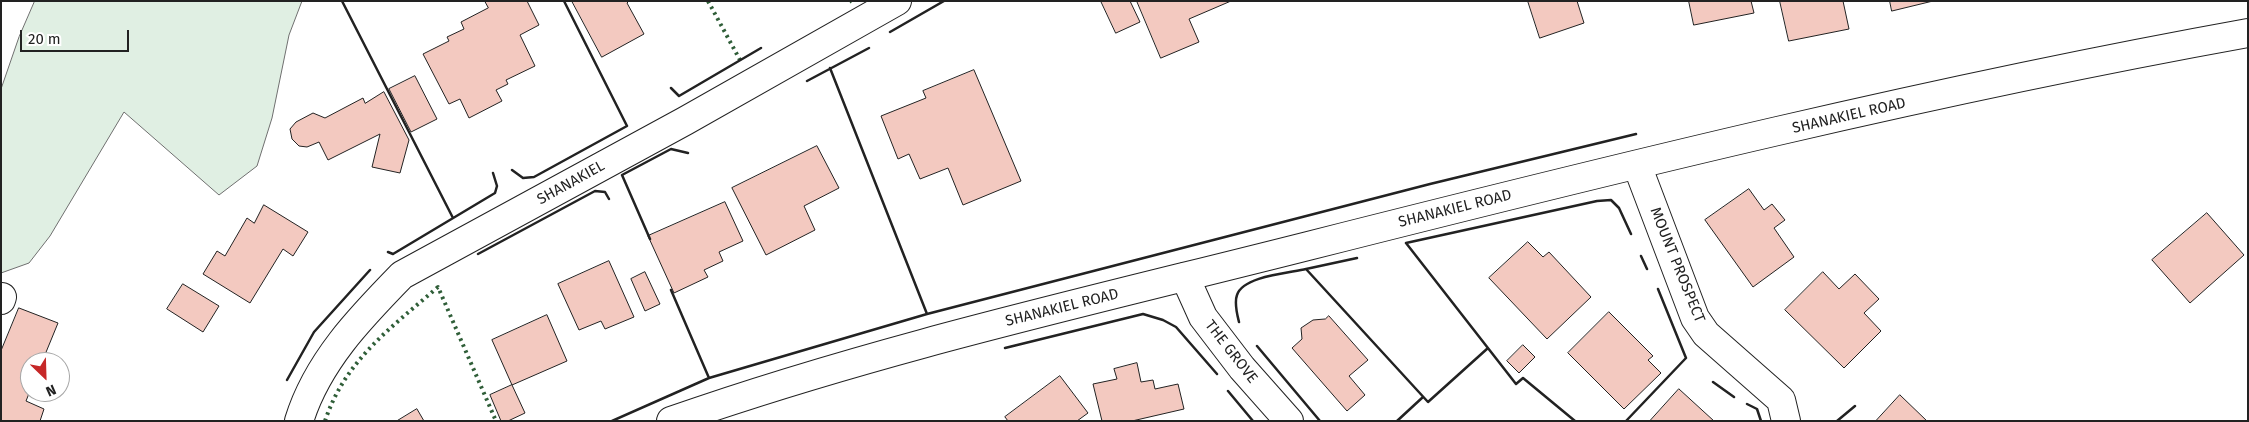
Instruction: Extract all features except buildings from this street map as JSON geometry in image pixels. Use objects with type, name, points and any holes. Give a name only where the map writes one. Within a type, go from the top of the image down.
[{"type":"street","name":"SHANAKIEL","points":[[299,421],[315,379],[339,344],[366,312],[402,275],[685,121],[897,1]]},
{"type":"street","name":"SHANAKIEL ROAD","points":[[671,421],[740,397],[918,344],[1565,181],[1908,102],[2248,33]]},
{"type":"street","name":"MOUNT PROSPECT","points":[[1638,165],[1695,318],[1706,334],[1781,400],[1786,421]]},
{"type":"street","name":"THE GROVE","points":[[1185,277],[1203,317],[1242,368],[1289,421]]},
{"type":"green space","points":[[35,1],[302,1],[289,35],[272,118],[257,166],[219,195],[124,112],[50,236],[29,263],[1,273],[1,89],[19,37]]},
{"type":"hedge","points":[[708,1],[740,60]]},
{"type":"hedge","points":[[325,421],[334,399],[357,362],[387,331],[438,287],[496,421]]},
{"type":"wall","points":[[342,1],[453,218]]},
{"type":"wall","points":[[512,170],[523,178],[534,177],[627,126],[564,1]]},
{"type":"wall","points":[[890,32],[944,1]]},
{"type":"wall","points":[[671,88],[679,96],[761,48]]},
{"type":"wall","points":[[807,81],[869,48]]},
{"type":"wall","points":[[830,68],[927,314],[1430,184],[1636,134]]},
{"type":"wall","points":[[650,239],[622,175],[671,149],[688,153]]},
{"type":"wall","points":[[388,252],[393,254],[495,193],[497,186],[493,173]]},
{"type":"wall","points":[[478,254],[595,191],[605,192],[609,199]]},
{"type":"wall","points":[[1575,421],[1523,378],[1516,384],[1406,243],[1597,201],[1611,200],[1619,208],[1631,234]]},
{"type":"wall","points":[[1641,256],[1647,269]]},
{"type":"wall","points":[[1306,269],[1357,258]]},
{"type":"wall","points":[[1239,322],[1236,308],[1237,295],[1248,283],[1267,276],[1306,269],[1428,402],[1488,348]]},
{"type":"wall","points":[[287,380],[314,332],[370,270]]},
{"type":"wall","points":[[1626,421],[1686,358],[1658,289]]},
{"type":"wall","points":[[671,290],[709,378]]},
{"type":"wall","points":[[612,421],[709,378],[927,314]]},
{"type":"wall","points":[[1005,348],[1143,314],[1163,320],[1176,327],[1217,374]]},
{"type":"wall","points":[[1257,346],[1320,421]]},
{"type":"wall","points":[[1713,382],[1734,397]]},
{"type":"wall","points":[[1228,391],[1253,421]]},
{"type":"wall","points":[[1397,421],[1423,397]]},
{"type":"wall","points":[[1747,404],[1757,409],[1761,421]]},
{"type":"wall","points":[[1837,421],[1855,406]]}]
